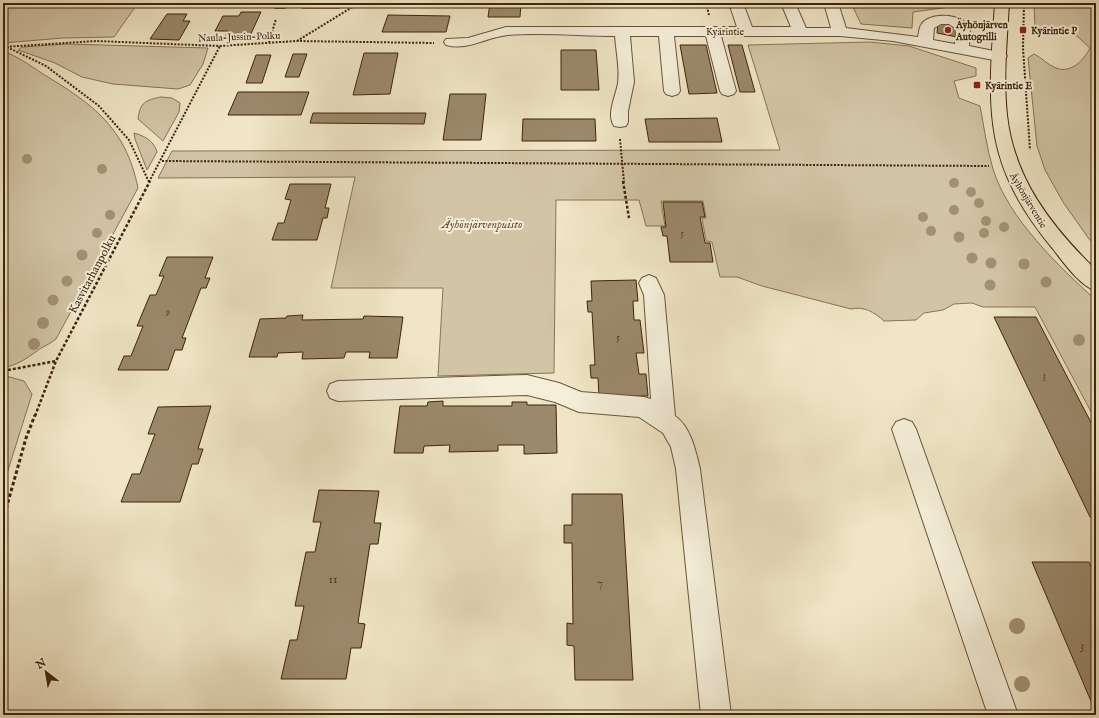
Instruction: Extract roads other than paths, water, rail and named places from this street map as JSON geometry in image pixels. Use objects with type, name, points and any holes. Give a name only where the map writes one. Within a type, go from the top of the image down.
[{"type":"main road","name":"Äyhönjärventie","points":[[1002,3],[998,90],[1001,131],[1009,166],[1028,201],[1052,236],[1096,283]]},
{"type":"street","points":[[736,3],[746,31]]},
{"type":"street","points":[[788,3],[800,31]]},
{"type":"street","points":[[831,3],[840,32]]},
{"type":"street","points":[[926,42],[927,26],[932,21],[941,19],[951,21],[960,24],[964,31],[961,49]]},
{"type":"street","name":"Kyärintie","points":[[451,42],[469,42],[506,31],[840,32],[893,37],[999,56]]},
{"type":"street","points":[[620,122],[620,111],[626,82],[622,31]]},
{"type":"street","points":[[666,31],[672,91]]},
{"type":"street","points":[[712,31],[728,91]]},
{"type":"street","points":[[649,282],[654,295],[664,419]]},
{"type":"street","points":[[338,391],[527,385],[559,393],[579,402],[644,407],[664,419],[671,426],[682,445],[688,469],[716,715]]},
{"type":"street","points":[[904,429],[1003,715]]},
{"type":"place","name":"Äyhönjärven Autogrilli","points":[[948,30]]},
{"type":"place","name":"Kyärintie P","points":[[1023,30]]},
{"type":"place","name":"Kyärintie E","points":[[977,85]]},
{"type":"park label","name":"Äyhönjärvenpuisto","points":[[482,224]]}]
